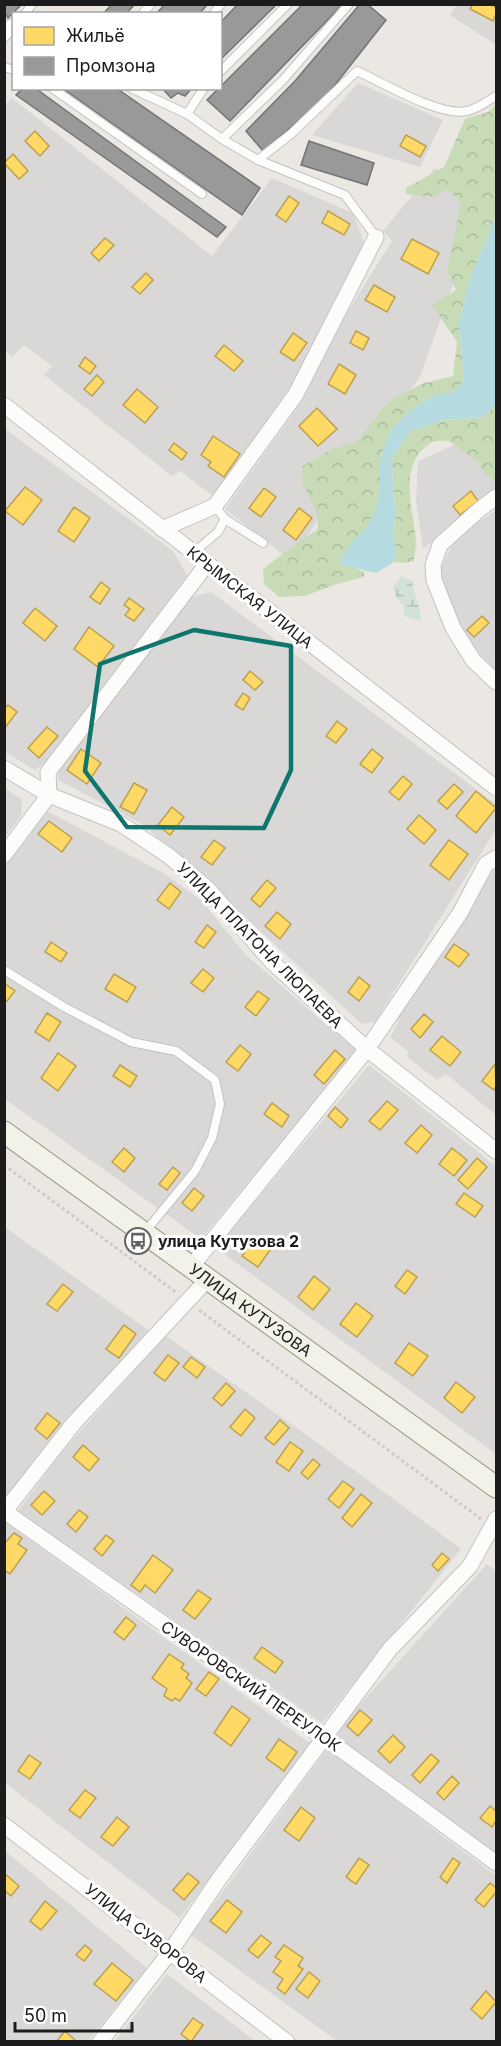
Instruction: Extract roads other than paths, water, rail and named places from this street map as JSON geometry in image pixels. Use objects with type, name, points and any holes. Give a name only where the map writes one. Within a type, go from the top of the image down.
[{"type":"street","points":[[162,529],[215,506],[296,394],[376,237]]},
{"type":"street","name":"КРЫМСКАЯ УЛИЦА","points":[[4,405],[496,788]]},
{"type":"street","points":[[496,497],[440,545],[433,564],[434,580],[453,628],[473,660],[496,682]]},
{"type":"street","points":[[4,855],[49,795],[48,772],[207,564]]},
{"type":"street","name":"УЛИЦА ПЛАТОНА ЛЮПАЕВА","points":[[4,768],[49,795],[121,824],[169,856],[208,889],[272,962],[367,1049],[496,1151]]},
{"type":"street","points":[[5,1511],[74,1423],[188,1301],[200,1273],[367,1049],[460,913],[486,864],[496,858]]},
{"type":"street","name":"УЛИЦА КУТУЗОВА","points":[[4,1132],[496,1487]]},
{"type":"street","name":"СУВОРОВСКИЙ ПЕРЕУЛОК","points":[[5,1511],[324,1737],[496,1863]]},
{"type":"street","points":[[100,2042],[170,1952],[219,1879],[390,1649],[470,1566],[494,1523]]},
{"type":"street","name":"УЛИЦА СУВОРОВА","points":[[4,1825],[287,2042]]},
{"type":"lane","points":[[222,70],[288,4]]},
{"type":"lane","points":[[222,139],[283,80],[349,4]]},
{"type":"lane","points":[[258,160],[291,134],[357,70],[432,106],[456,112],[469,111],[496,96]]},
{"type":"lane","points":[[55,90],[202,194]]},
{"type":"lane","points":[[136,90],[187,114],[222,139],[258,160],[345,195],[376,237]]},
{"type":"lane","points":[[187,114],[203,90]]},
{"type":"lane","points":[[215,506],[225,519],[263,543]]},
{"type":"lane","points":[[193,553],[218,532],[225,519]]},
{"type":"lane","points":[[4,970],[64,1007],[131,1042],[176,1051],[215,1080],[220,1104],[212,1138],[195,1171],[144,1233]]},
{"type":"water","points":[[496,217],[496,405],[482,417],[445,420],[410,431],[392,458],[396,513],[393,533],[396,551],[394,562],[376,573],[339,564],[351,542],[365,530],[375,511],[380,491],[380,459],[391,430],[413,408],[435,395],[454,392],[464,381],[459,322],[470,279]]},
{"type":"place","name":"улица Кутузова 2","points":[[138,1241]]}]
